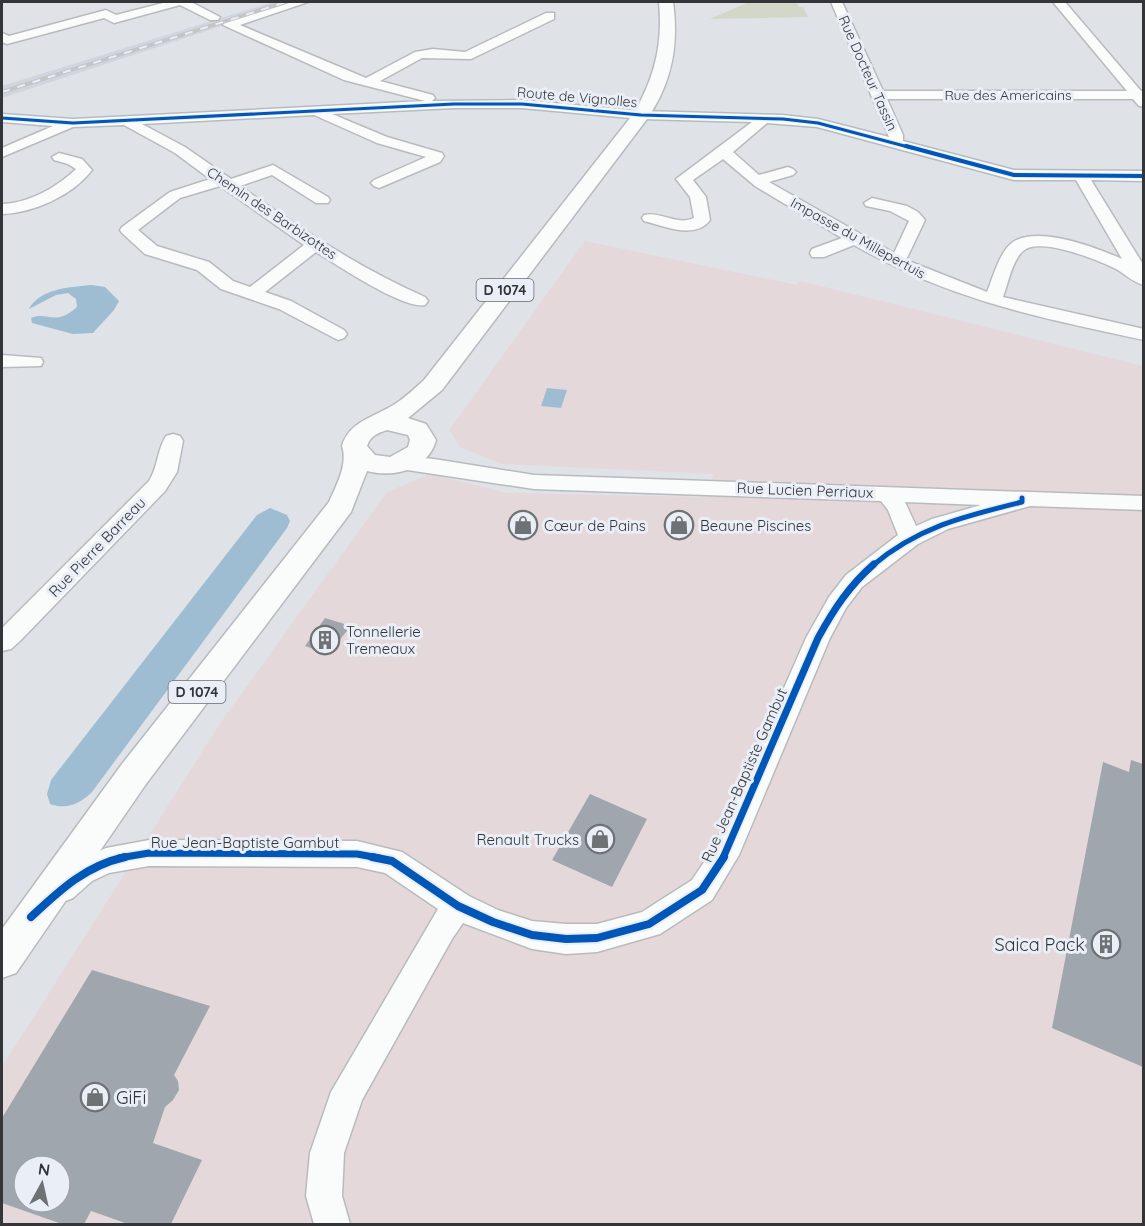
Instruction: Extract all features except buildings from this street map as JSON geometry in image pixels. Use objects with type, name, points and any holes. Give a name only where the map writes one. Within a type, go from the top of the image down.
[{"type":"main road","name":"D 1074","points":[[420,435],[420,412],[433,385],[577,195],[605,164],[664,70],[668,57],[669,16],[666,2]]},
{"type":"main road","name":"D 1074","points":[[384,422],[406,408],[433,385]]},
{"type":"main road","points":[[384,422],[396,422],[420,435],[417,453],[397,464],[372,464],[357,456],[353,444],[356,437],[367,428],[384,422]]},
{"type":"main road","name":"D 1074","points":[[2,960],[134,774],[341,505],[357,467],[357,456]]},
{"type":"main road","name":"D 1074","points":[[341,505],[397,464]]},
{"type":"street","points":[[4,39],[106,14],[114,19],[181,2],[214,17]]},
{"type":"street","points":[[302,2],[229,25],[366,82],[432,99],[437,105]]},
{"type":"street","name":"Rue Docteur Tassin","points":[[836,2],[896,135],[895,144]]},
{"type":"street","points":[[1059,2],[1141,98]]},
{"type":"street","points":[[366,82],[419,55],[433,53],[467,56],[550,16]]},
{"type":"street","points":[[4,39],[24,49]]},
{"type":"street","name":"Rue des Americains","points":[[879,95],[1141,98]]},
{"type":"street","name":"Route de Vignolles","points":[[2,118],[73,123],[437,105],[522,104],[636,114],[812,122],[982,168],[1022,176],[1143,176]]},
{"type":"street","points":[[320,112],[320,115],[327,119],[382,140],[437,156],[435,159],[379,183]]},
{"type":"street","points":[[650,218],[693,226],[700,223],[702,220],[699,198],[696,191],[684,179],[725,151],[761,122],[761,118]]},
{"type":"street","name":"Chemin des Barbizottes","points":[[131,120],[130,123],[180,150],[315,244],[381,284],[419,301]]},
{"type":"street","points":[[2,153],[73,123]]},
{"type":"street","name":"Impasse du Millepertuis","points":[[725,151],[733,161],[758,180],[854,239],[930,278],[993,300],[1143,335]]},
{"type":"street","points":[[2,209],[19,209],[35,203],[84,170],[72,159],[58,157]]},
{"type":"street","points":[[322,200],[273,169],[175,195],[128,230],[151,250],[203,266],[227,285],[285,305],[338,334]]},
{"type":"street","points":[[758,180],[788,172]]},
{"type":"street","points":[[1081,176],[1139,276]]},
{"type":"street","points":[[872,203],[901,209],[917,220],[902,255],[895,260]]},
{"type":"street","points":[[818,253],[854,239]]},
{"type":"street","points":[[993,300],[1014,251],[1023,243],[1034,240],[1051,240],[1071,246],[1139,276]]},
{"type":"street","points":[[252,294],[315,244]]},
{"type":"street","points":[[2,361],[34,362]]},
{"type":"street","name":"Rue Lucien Perriaux","points":[[420,435],[440,454],[468,471]]},
{"type":"street","name":"Rue Pierre Barreau","points":[[2,642],[157,486],[166,472],[173,441]]},
{"type":"street","name":"Rue Lucien Perriaux","points":[[397,464],[432,465],[505,479],[534,482],[1143,503]]},
{"type":"street","points":[[886,493],[898,508],[910,538]]},
{"type":"street","name":"Rue Jean-Baptiste Gambut","points":[[31,917],[88,869],[123,856],[149,853],[357,854],[392,861],[459,906],[493,922],[532,935],[566,939],[597,938],[649,924],[702,890],[725,855],[818,638],[837,603],[854,581],[875,562],[910,538],[962,517],[1015,505],[1022,502],[1022,498]]},
{"type":"street","points":[[332,1224],[324,1197],[327,1153],[348,1092],[441,928],[459,906]]},
{"type":"shaded area","points":[[273,2],[295,2],[2,98],[2,86]]},
{"type":"shaded area","points":[[585,241],[797,285],[800,281],[1143,366],[1143,1224],[2,1224],[2,1067],[221,722],[387,492],[430,474],[507,493],[704,497],[714,474],[501,464],[460,447],[449,430]]},
{"type":"green space","points":[[749,2],[796,2],[799,7],[803,7],[808,17],[710,19]]},
{"type":"water","points":[[92,285],[105,287],[119,301],[93,333],[73,334],[32,323],[31,318],[63,316],[77,307],[76,299],[68,293],[56,295],[29,309],[41,297],[57,290]]},
{"type":"water","points":[[547,388],[567,390],[561,408],[541,406]]},
{"type":"water","points":[[270,508],[287,515],[290,521],[287,528],[92,792],[72,805],[50,804],[47,794],[51,780],[257,515]]},
{"type":"railway","points":[[2,92],[286,2]]},
{"type":"cycle path","points":[[2,118],[73,123],[454,104],[522,104],[641,115],[783,119],[818,123],[1014,175],[1144,176]]},
{"type":"cycle path","points":[[31,917],[83,873],[111,860],[128,856],[149,853],[357,854],[392,861],[458,906],[493,922],[532,935],[566,939],[597,938],[649,924],[702,890],[725,855],[818,638],[837,603],[854,581],[910,538],[940,524],[1022,502],[1022,498]]},
{"type":"place","name":"Cœur de Pains","points":[[523,525]]},
{"type":"place","name":"Beaune Piscines","points":[[679,525]]},
{"type":"place","name":"Tonnellerie Tremeaux","points":[[325,640]]},
{"type":"place","name":"Renault Trucks","points":[[600,839]]},
{"type":"place","name":"Saica Pack","points":[[1106,944]]},
{"type":"place","name":"GiFi","points":[[95,1097]]}]
